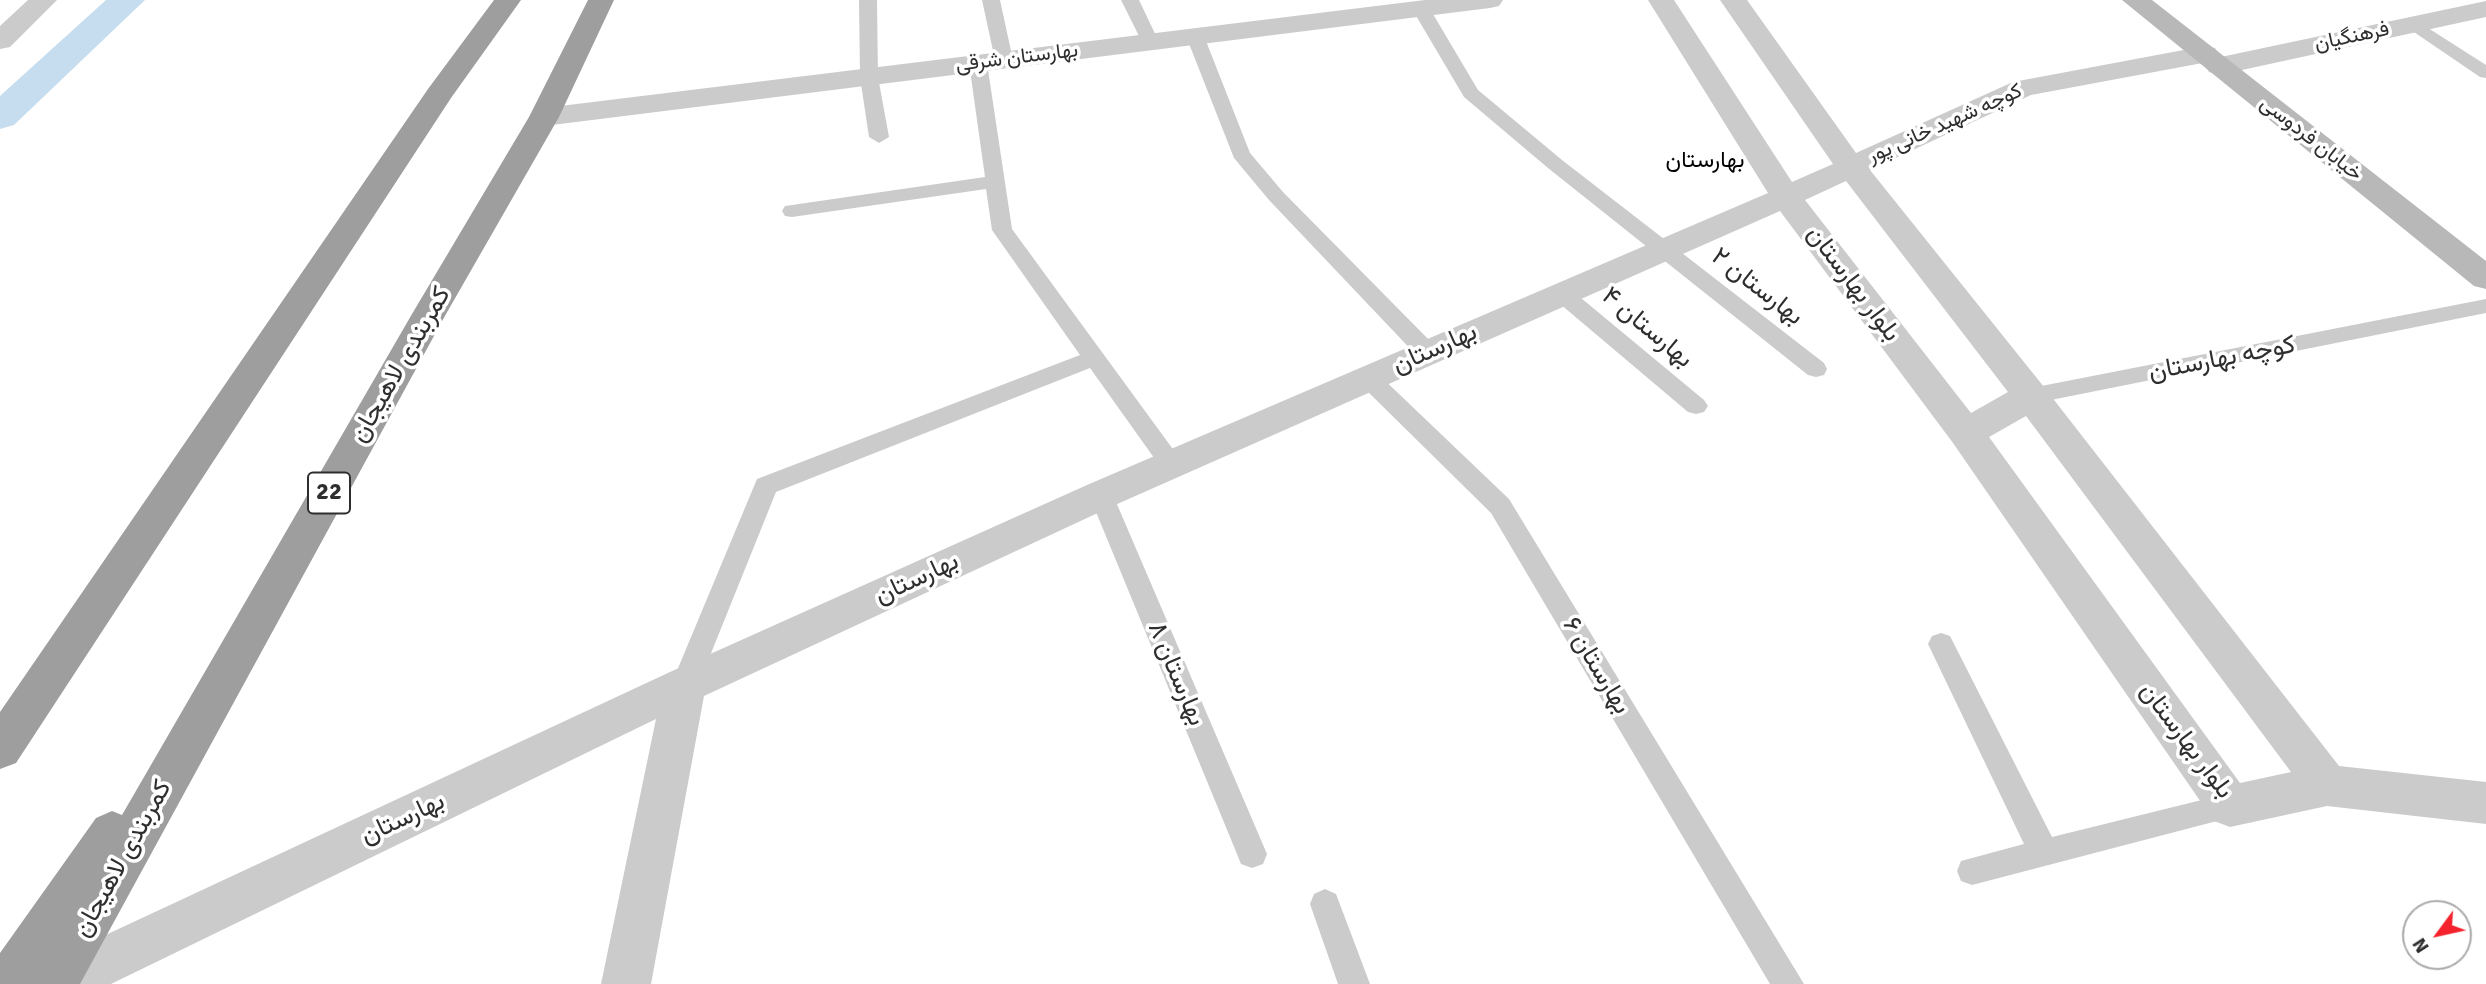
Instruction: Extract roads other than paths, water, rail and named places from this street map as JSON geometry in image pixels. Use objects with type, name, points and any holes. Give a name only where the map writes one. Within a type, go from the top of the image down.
[{"type":"highway","points":[[0,749],[431,106],[508,0]]},
{"type":"highway","name":"کمربندی لاهیجان","points":[[55,984],[253,628],[544,117],[601,0]]},
{"type":"highway","points":[[8,984],[253,628]]},
{"type":"highway","points":[[0,774],[75,640]]},
{"type":"main road","name":"خیابان فردوسی","points":[[2135,0],[2486,278]]},
{"type":"street","points":[[0,41],[44,0]]},
{"type":"street","name":"بهارستان شرقی","points":[[544,117],[1490,0]]},
{"type":"street","name":"بلوار بهارستان","points":[[1661,0],[1786,197],[1966,433],[2230,806],[2327,785],[2486,803]]},
{"type":"street","points":[[1732,0],[1850,166],[2031,396],[2327,785]]},
{"type":"street","name":"فرهنگیان","points":[[2212,60],[2486,9]]},
{"type":"street","name":"کوچه شهید خانی پور","points":[[1786,197],[2023,88],[2212,60]]},
{"type":"street","name":"بهارستان","points":[[55,984],[685,685],[1171,463],[1786,197]]},
{"type":"street","name":"کوچه بهارستان","points":[[1966,433],[2031,396]]},
{"type":"street","points":[[626,984],[685,685]]},
{"type":"lane","points":[[868,0],[869,77],[879,137]]},
{"type":"lane","points":[[991,0],[995,182],[1002,230],[1171,463]]},
{"type":"lane","points":[[1130,0],[1150,42]]},
{"type":"lane","name":"بهارستان ۲","points":[[1421,9],[1471,93],[1816,369]]},
{"type":"lane","points":[[2414,24],[2486,73]]},
{"type":"lane","points":[[1195,36],[1241,154],[1276,197],[1427,352]]},
{"type":"lane","points":[[792,211],[995,182]]},
{"type":"lane","name":"بهارستان ۴","points":[[1561,293],[1696,406]]},
{"type":"lane","name":"کوچه بهارستان","points":[[2031,396],[2486,306]]},
{"type":"lane","points":[[685,685],[766,485],[1094,358]]},
{"type":"lane","name":"بهارستان ۶","points":[[1368,378],[1500,506],[1788,984]]},
{"type":"lane","name":"بهارستان ۸","points":[[1101,495],[1251,854]]},
{"type":"lane","points":[[1941,644],[2044,853]]},
{"type":"lane","points":[[1972,871],[2230,806]]},
{"type":"lane","points":[[1325,904],[1354,984]]},
{"type":"waterway","points":[[0,117],[127,0]]},
{"type":"district","name":"بهارستان","points":[[1705,161]]}]
